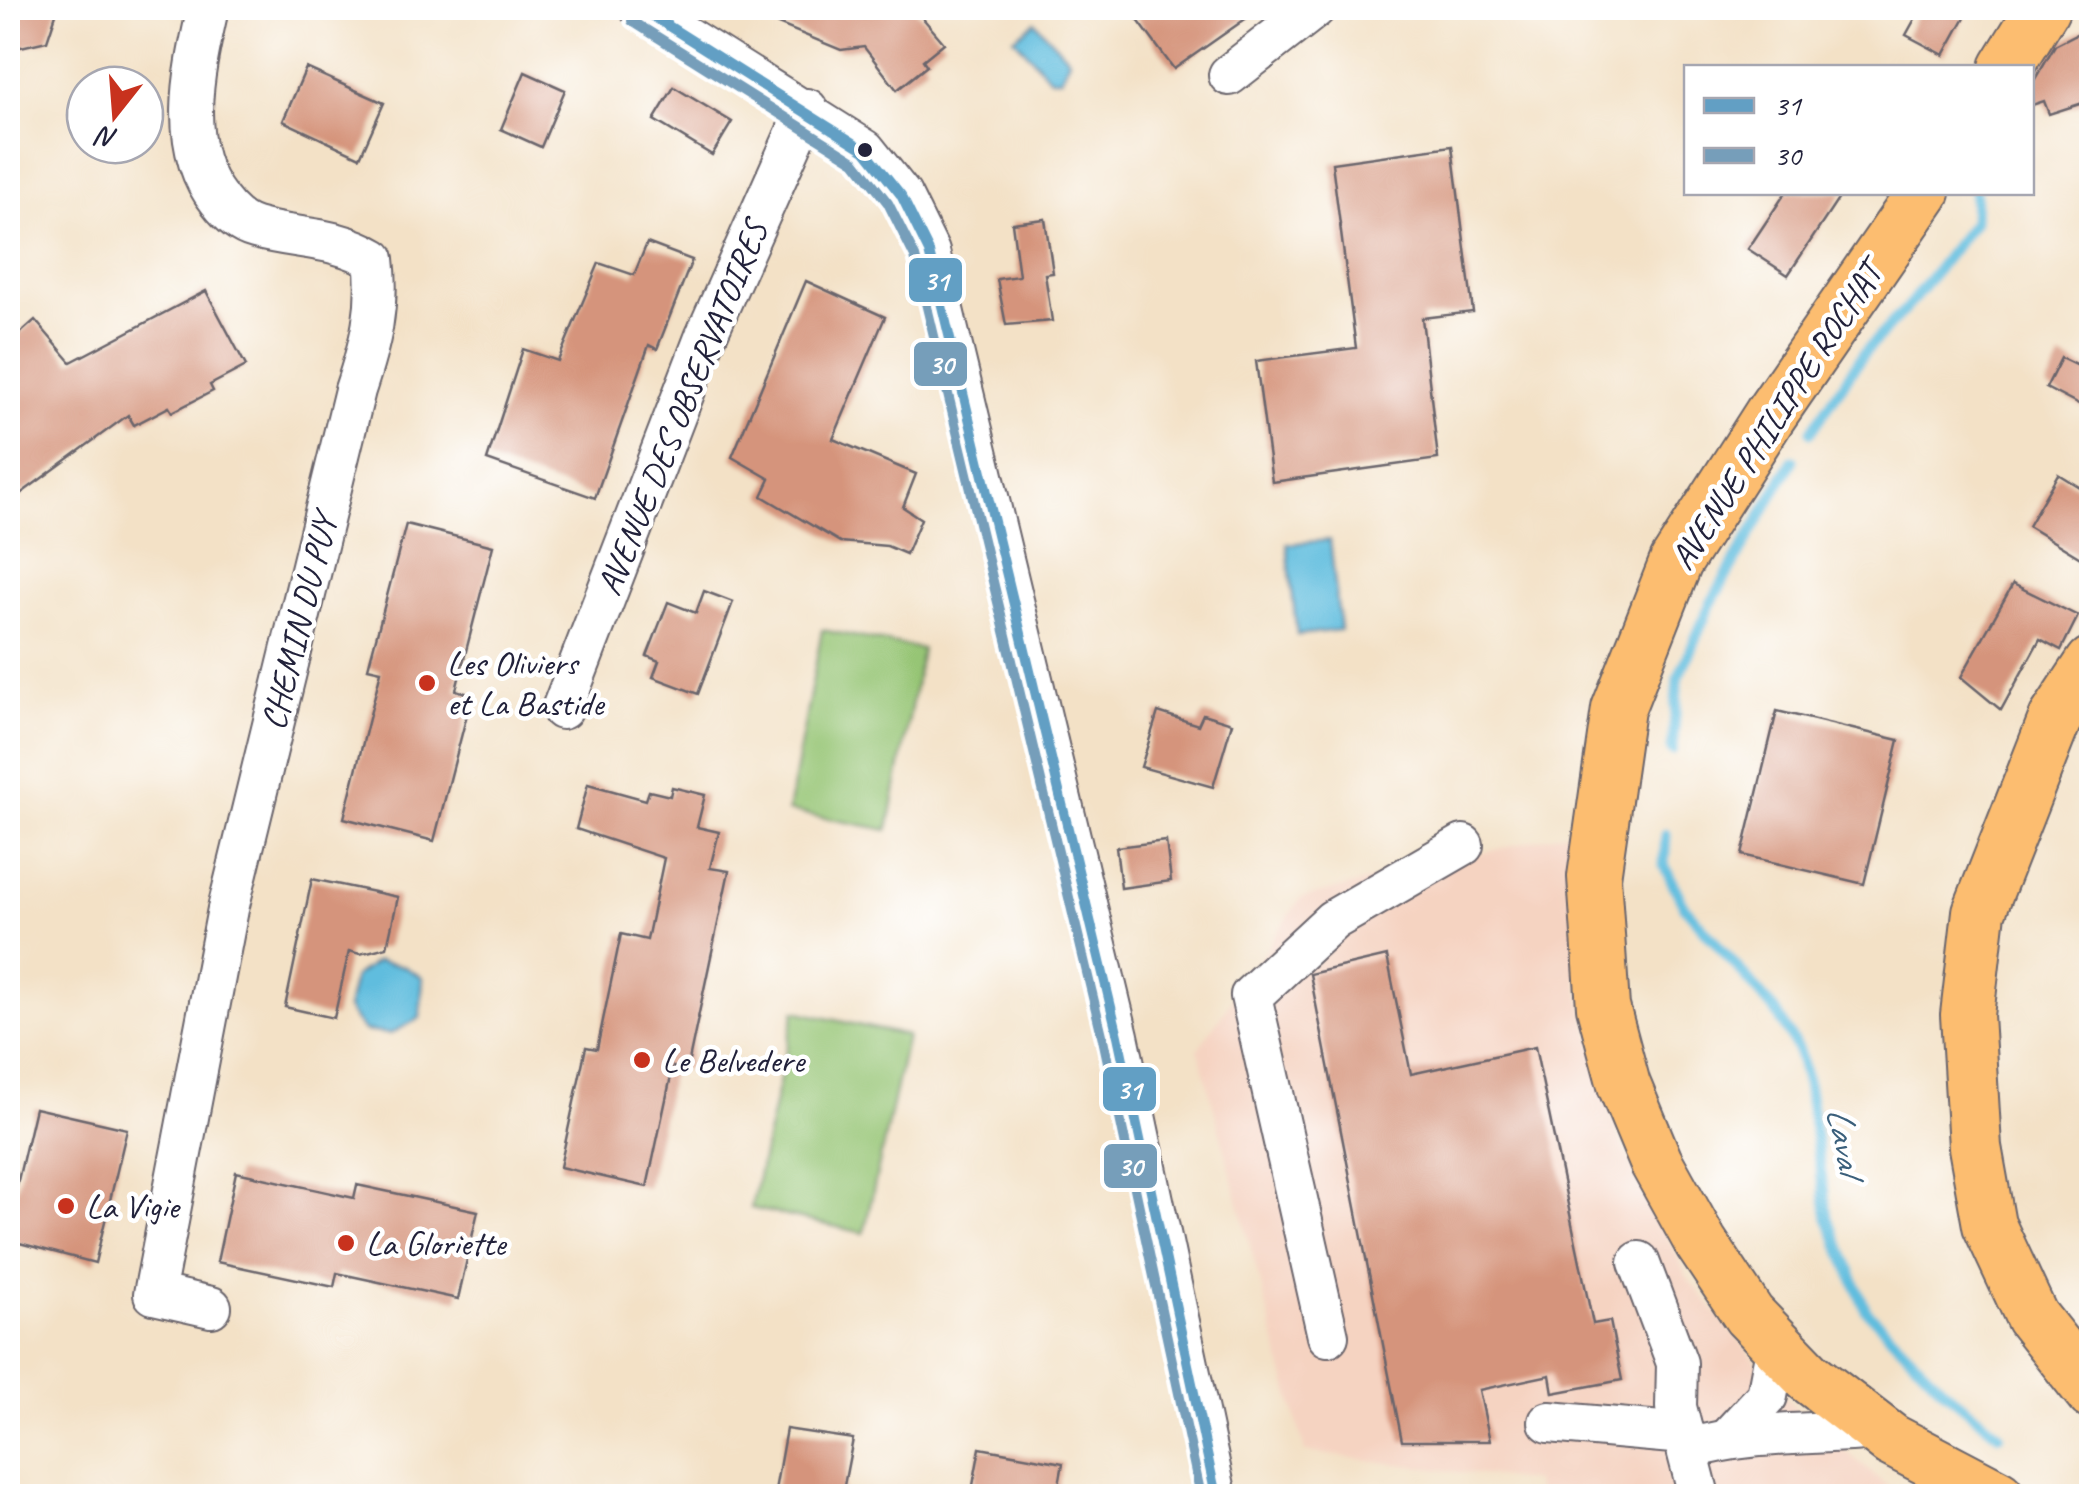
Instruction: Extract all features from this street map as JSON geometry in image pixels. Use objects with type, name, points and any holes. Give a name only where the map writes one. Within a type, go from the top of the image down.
[{"type":"main road","points":[[1994,65],[2017,8]]},
{"type":"main road","points":[[2008,65],[2044,8]]},
{"type":"main road","name":"AVENUE PHILIPPE ROCHAT","points":[[1922,195],[1770,415],[1676,562],[1618,709],[1594,877],[1603,1007],[1624,1085],[1656,1162],[1701,1242],[1749,1314],[1808,1376],[1874,1429],[1998,1496]]},
{"type":"main road","points":[[2092,663],[2055,719],[1979,912],[1967,1015],[1975,1147],[1989,1225],[2032,1318],[2092,1394]]},
{"type":"street","name":"CHEMIN DU PUY","points":[[208,8],[190,136],[202,178],[230,214],[254,228],[328,238],[374,259],[378,292],[374,334],[355,390],[228,909],[154,1294],[211,1307]]},
{"type":"street","points":[[645,8],[865,150],[902,194],[929,252],[1118,1036],[1216,1496]]},
{"type":"street","points":[[1230,75],[1315,8]]},
{"type":"street","name":"AVENUE DES OBSERVATOIRES","points":[[562,709],[705,338],[807,109]]},
{"type":"street","points":[[1328,1336],[1252,996],[1333,920],[1463,845]]},
{"type":"street","points":[[1639,1262],[1677,1363],[1676,1406],[1697,1495]]},
{"type":"street","points":[[1730,1436],[1767,1396],[1777,1344]]},
{"type":"street","points":[[1550,1422],[1687,1442],[1730,1436],[1797,1437],[1874,1429]]},
{"type":"shaded area","points":[[1571,831],[1577,982],[1617,1135],[1689,1280],[1796,1409],[1899,1496],[1537,1496],[1535,1482],[1305,1452],[1198,1049],[1301,898]]},
{"type":"green space","points":[[822,630],[922,649],[888,830],[788,811]]},
{"type":"green space","points":[[795,1011],[907,1036],[864,1233],[751,1208]]},
{"type":"water","points":[[1035,22],[1069,59],[1061,78],[1050,78],[1014,38]]},
{"type":"water","points":[[1330,540],[1340,630],[1297,635],[1287,544]]},
{"type":"water","points":[[377,961],[403,966],[423,978],[420,1018],[390,1034],[364,1031],[347,1009],[354,977]]},
{"type":"building","points":[[8,8],[58,8],[47,41],[8,50]]},
{"type":"building","points":[[739,8],[914,8],[944,43],[923,60],[927,66],[897,90],[864,47],[841,50]]},
{"type":"building","points":[[1129,8],[1261,8],[1174,69]]},
{"type":"building","points":[[1921,8],[1970,8],[1944,55],[1906,35]]},
{"type":"building","points":[[2092,26],[2092,100],[2049,114],[2044,101],[2034,104],[2034,81],[2055,45]]},
{"type":"building","points":[[306,68],[384,103],[360,157],[283,121]]},
{"type":"building","points":[[525,72],[565,90],[541,147],[501,129]]},
{"type":"building","points":[[674,87],[732,122],[712,155],[654,120]]},
{"type":"building","points":[[1452,146],[1473,312],[1422,318],[1438,459],[1272,482],[1256,361],[1356,348],[1332,163]]},
{"type":"building","points":[[1784,195],[1841,195],[1788,275],[1748,249]]},
{"type":"building","points":[[1045,219],[1053,273],[1045,274],[1052,321],[1006,325],[997,279],[1019,276],[1012,223]]},
{"type":"building","points":[[647,243],[692,260],[657,349],[649,345],[595,498],[487,460],[523,349],[558,361],[599,263],[634,275]]},
{"type":"building","points":[[806,281],[885,317],[833,439],[916,474],[903,507],[921,519],[906,554],[887,546],[840,542],[762,496],[770,479],[732,457]]},
{"type":"building","points":[[206,291],[246,366],[210,385],[213,391],[172,412],[169,407],[134,425],[128,415],[8,503],[8,344],[35,320],[71,362]]},
{"type":"building","points":[[2061,358],[2092,373],[2092,412],[2046,388]]},
{"type":"building","points":[[2058,474],[2092,495],[2092,565],[2028,526]]},
{"type":"building","name":"Les Oliviers et La Bastide","points":[[406,524],[493,546],[456,690],[472,695],[434,841],[344,818],[381,671],[368,668]]},
{"type":"building","points":[[2013,584],[2078,616],[2061,650],[2040,639],[2001,710],[1961,677]]},
{"type":"building","points":[[704,591],[733,602],[698,694],[653,677],[659,661],[647,656],[668,602],[696,613]]},
{"type":"building","points":[[1777,711],[1899,740],[1864,884],[1742,855]]},
{"type":"building","points":[[1158,712],[1198,725],[1203,714],[1232,723],[1213,787],[1141,767]]},
{"type":"building","points":[[588,784],[646,800],[649,791],[670,796],[672,787],[705,795],[697,827],[719,832],[710,868],[729,871],[687,1070],[673,1067],[647,1187],[560,1167],[586,1047],[597,1049],[621,934],[647,940],[664,858],[576,829]]},
{"type":"building","points":[[1166,841],[1171,881],[1121,888],[1116,847]]},
{"type":"building","points":[[312,879],[398,897],[387,947],[360,954],[349,951],[334,1018],[285,1007]]},
{"type":"building","points":[[1387,956],[1411,1074],[1535,1047],[1593,1324],[1610,1321],[1622,1380],[1553,1393],[1550,1375],[1479,1390],[1490,1441],[1402,1441],[1310,974]]},
{"type":"building","name":"La Vigie","points":[[35,1108],[127,1129],[95,1263],[8,1240],[8,1223]]},
{"type":"building","name":"La Gloriette","points":[[236,1172],[354,1198],[357,1185],[478,1211],[458,1299],[337,1273],[334,1287],[217,1262]]},
{"type":"building","points":[[786,1429],[853,1439],[842,1496],[774,1496]]},
{"type":"building","points":[[980,1448],[1063,1463],[1057,1496],[971,1496]]},
{"type":"waterway","points":[[1811,432],[1863,354],[1910,304],[1974,222],[1975,195]]},
{"type":"waterway","points":[[1672,750],[1678,679],[1710,605],[1793,460]]},
{"type":"waterway","name":"Laval","points":[[1666,835],[1664,865],[1684,906],[1776,1012],[1798,1050],[1807,1083],[1828,1218],[1866,1310],[1945,1391],[1999,1434]]},
{"type":"transit line","name":"31","points":[[640,8],[865,150],[901,195],[929,252],[1118,1036],[1216,1496]]},
{"type":"transit line","name":"30","points":[[632,21],[855,161],[888,203],[915,257],[1103,1039],[1201,1496]]},
{"type":"place","name":"Les Oliviers et La Bastide","points":[[427,683]]},
{"type":"place","name":"Le Belvedere","points":[[642,1060]]},
{"type":"place","name":"La Vigie","points":[[66,1206]]},
{"type":"place","name":"La Gloriette","points":[[346,1243]]}]
